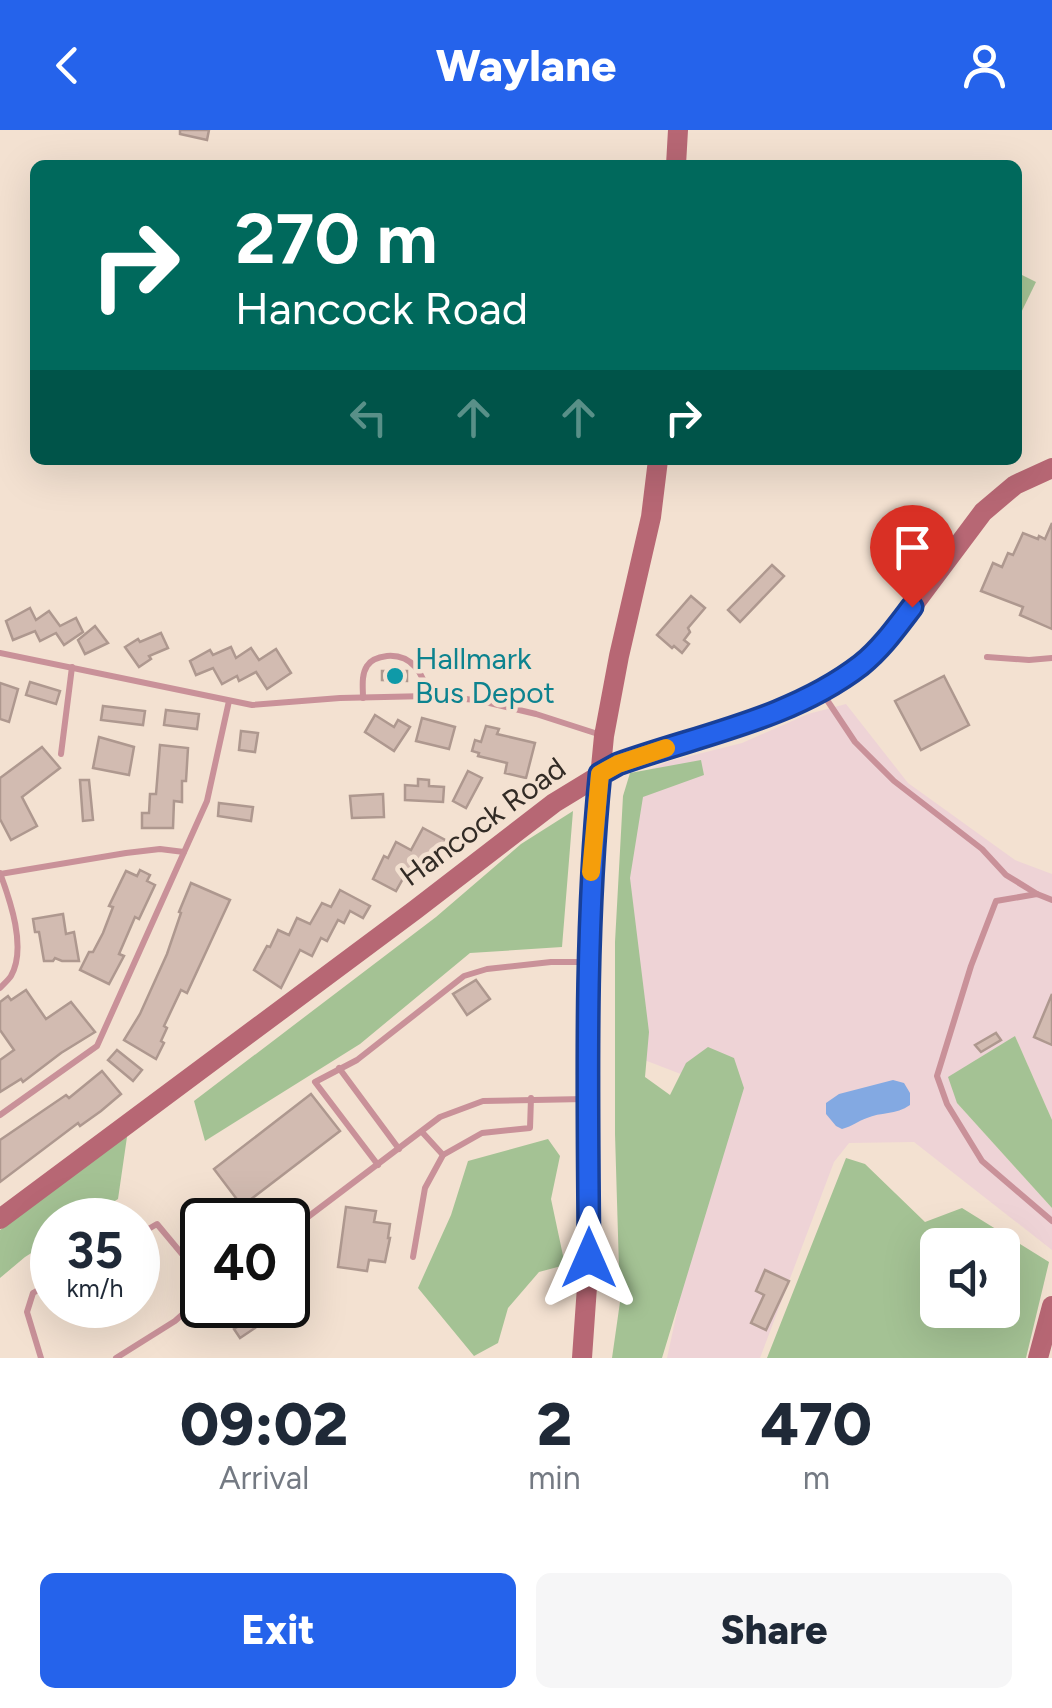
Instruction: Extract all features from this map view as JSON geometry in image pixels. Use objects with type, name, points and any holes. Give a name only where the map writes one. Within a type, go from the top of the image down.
[{"type":"street","points":[[676,160],[678,130]]},
{"type":"street","points":[[582,1358],[589,1258],[591,874],[605,731],[651,517],[657,465]]},
{"type":"street","name":"Hancock Road","points":[[0,1219],[554,803],[617,764],[754,720],[826,687],[864,663],[888,639],[983,512],[1015,486],[1052,468]]},
{"type":"street","points":[[605,731],[621,750],[643,755]]},
{"type":"street","points":[[1038,1358],[1052,1306]]},
{"type":"lane","points":[[0,654],[252,704],[428,696],[478,700],[605,731]]},
{"type":"lane","points":[[363,698],[367,664],[387,656],[416,666],[428,696]]},
{"type":"lane","points":[[988,657],[1052,658]]},
{"type":"lane","points":[[61,754],[72,668]]},
{"type":"lane","points":[[826,687],[827,700],[856,742],[894,781],[982,849],[1006,875],[1052,900]]},
{"type":"lane","points":[[0,1115],[96,1046],[207,801],[229,701]]},
{"type":"lane","points":[[0,988],[11,977],[17,937],[0,874],[126,852],[184,852]]},
{"type":"lane","points":[[1037,894],[996,901],[937,1076],[947,1104],[982,1161],[1052,1221]]},
{"type":"lane","points":[[378,1166],[315,1082],[357,1060],[464,976],[487,968],[588,962]]},
{"type":"lane","points":[[339,1068],[400,1149]]},
{"type":"lane","points":[[413,1258],[425,1188],[443,1154],[482,1134],[530,1128],[531,1098]]},
{"type":"lane","points":[[310,1216],[440,1118],[483,1101],[588,1098]]},
{"type":"lane","points":[[422,1132],[443,1154]]},
{"type":"lane","points":[[160,1228],[180,1252]]},
{"type":"lane","points":[[116,1358],[180,1317]]},
{"type":"lane","points":[[32,1328],[41,1358]]},
{"type":"shaded area","points":[[846,704],[908,783],[1015,860],[1052,874],[1052,1120],[1015,1036],[957,1103],[1052,1208],[1052,1250],[914,1142],[849,1143],[834,1162],[760,1358],[667,1358],[725,1091],[621,1051],[620,902],[641,773],[670,761],[742,743],[808,714]]},
{"type":"green space","points":[[1022,275],[1036,282],[1022,311]]},
{"type":"green space","points":[[701,760],[704,775],[643,797],[630,878],[649,1032],[645,1077],[670,1095],[686,1063],[708,1047],[734,1058],[744,1088],[662,1358],[612,1358],[620,1302],[615,942],[623,796],[630,773]]},
{"type":"green space","points":[[573,811],[562,947],[470,953],[360,1044],[205,1141],[194,1101],[436,917],[521,844]]},
{"type":"green space","points":[[1015,1036],[1052,1120],[1052,1208],[957,1103],[948,1077]]},
{"type":"green space","points":[[128,1130],[118,1198],[41,1198]]},
{"type":"green space","points":[[548,1139],[560,1156],[551,1199],[565,1265],[539,1272],[508,1308],[498,1343],[474,1356],[418,1288],[451,1215],[468,1161]]},
{"type":"green space","points":[[846,1158],[865,1164],[925,1222],[962,1208],[994,1228],[920,1228],[920,1328],[1020,1328],[1020,1244],[1049,1262],[1026,1358],[767,1358]]},
{"type":"green space","points":[[30,1207],[30,1254],[0,1278],[0,1230]]},
{"type":"water","points":[[893,1080],[904,1083],[910,1093],[910,1105],[905,1108],[842,1129],[826,1114],[826,1103],[839,1094]]},
{"type":"building","points":[[180,130],[209,130],[207,140],[180,134]]},
{"type":"building","points":[[1052,523],[1052,629],[1020,615],[1023,607],[981,591],[993,563],[1002,567],[1008,553],[1013,555],[1023,533],[1045,539]]},
{"type":"building","points":[[772,565],[784,576],[740,622],[728,610]]},
{"type":"building","points":[[691,596],[705,608],[688,628],[690,632],[684,640],[689,644],[682,653],[657,635]]},
{"type":"building","points":[[30,608],[36,620],[49,611],[60,626],[76,618],[83,632],[64,645],[56,633],[40,641],[35,631],[13,640],[6,621]]},
{"type":"building","points":[[95,626],[108,643],[85,654],[78,640]]},
{"type":"building","points":[[161,633],[168,648],[149,656],[151,659],[139,667],[125,647]]},
{"type":"building","points":[[231,647],[236,658],[251,648],[259,660],[276,649],[291,673],[267,689],[256,672],[222,684],[213,668],[196,675],[190,661],[210,650],[213,655]]},
{"type":"building","name":"Hallmark Bus Depot","points":[[382,671],[407,671],[407,681],[382,680]]},
{"type":"building","points":[[944,676],[969,725],[921,750],[895,701]]},
{"type":"building","points":[[30,682],[60,691],[56,704],[26,695]]},
{"type":"building","points":[[0,683],[18,689],[9,722],[0,719]]},
{"type":"building","points":[[103,706],[145,711],[143,725],[101,720]]},
{"type":"building","points":[[166,710],[199,714],[197,729],[164,725]]},
{"type":"building","points":[[375,715],[394,727],[398,720],[410,727],[394,751],[365,732]]},
{"type":"building","points":[[422,718],[455,727],[449,749],[416,741]]},
{"type":"building","points":[[486,726],[499,729],[497,734],[535,743],[526,778],[505,773],[507,763],[472,751],[475,740],[481,742]]},
{"type":"building","points":[[241,731],[258,733],[255,752],[239,750]]},
{"type":"building","points":[[99,737],[134,747],[129,775],[93,768]]},
{"type":"building","points":[[160,745],[188,748],[182,802],[174,801],[173,828],[142,828],[142,813],[149,813],[150,794],[156,794]]},
{"type":"building","points":[[42,747],[60,768],[22,797],[37,826],[11,840],[0,819],[0,778]]},
{"type":"building","points":[[468,771],[482,778],[466,808],[453,801]]},
{"type":"building","points":[[418,779],[429,780],[429,786],[444,787],[443,802],[405,800],[405,785],[418,786]]},
{"type":"building","points":[[80,780],[89,780],[93,820],[83,821]]},
{"type":"building","points":[[383,794],[384,817],[352,818],[350,796]]},
{"type":"building","points":[[219,803],[253,807],[251,821],[218,816]]},
{"type":"building","points":[[423,828],[449,842],[442,853],[435,849],[426,866],[419,864],[412,878],[405,875],[396,891],[373,879],[396,842],[411,850]]},
{"type":"building","points":[[140,870],[150,875],[147,881],[155,885],[139,919],[135,917],[119,954],[124,956],[109,984],[80,970],[103,933],[113,907],[109,906],[126,871],[137,876]]},
{"type":"building","points":[[191,883],[230,900],[187,993],[181,990],[164,1026],[164,1043],[156,1059],[124,1040],[167,954]]},
{"type":"building","points":[[340,890],[370,906],[363,918],[350,911],[344,923],[338,920],[327,941],[321,938],[312,956],[300,950],[281,988],[254,970],[278,930],[289,935],[297,918],[310,924],[322,903],[331,907]]},
{"type":"building","points":[[63,914],[66,934],[74,932],[79,961],[44,961],[33,919]]},
{"type":"building","points":[[476,980],[490,999],[467,1015],[453,994]]},
{"type":"building","points":[[26,990],[46,1019],[71,1002],[95,1032],[23,1082],[21,1079],[0,1092],[0,1060],[14,1050],[0,1030],[0,1002]]},
{"type":"building","points":[[1052,994],[1052,1045],[1034,1037]]},
{"type":"building","points":[[996,1033],[1001,1040],[981,1052],[975,1045]]},
{"type":"building","points":[[117,1050],[142,1070],[133,1081],[108,1060]]},
{"type":"building","points":[[102,1071],[121,1094],[0,1182],[0,1140],[66,1095],[69,1098]]},
{"type":"building","points":[[311,1094],[340,1131],[252,1198],[236,1198],[214,1169]]},
{"type":"building","points":[[346,1207],[376,1211],[374,1222],[390,1224],[385,1262],[369,1260],[367,1271],[338,1267]]},
{"type":"building","points":[[765,1270],[789,1281],[766,1330],[751,1323],[764,1295],[756,1291]]},
{"type":"building","points":[[236,1328],[255,1328],[240,1338]]},
{"type":"slow traffic","points":[[591,872],[600,774],[666,748]]},
{"type":"place","name":"Hallmark Bus Depot","points":[[395,676]]},
{"type":"route","points":[[589,1258],[588,950],[600,774],[643,755],[754,720],[811,695],[864,663],[912,607]]}]
